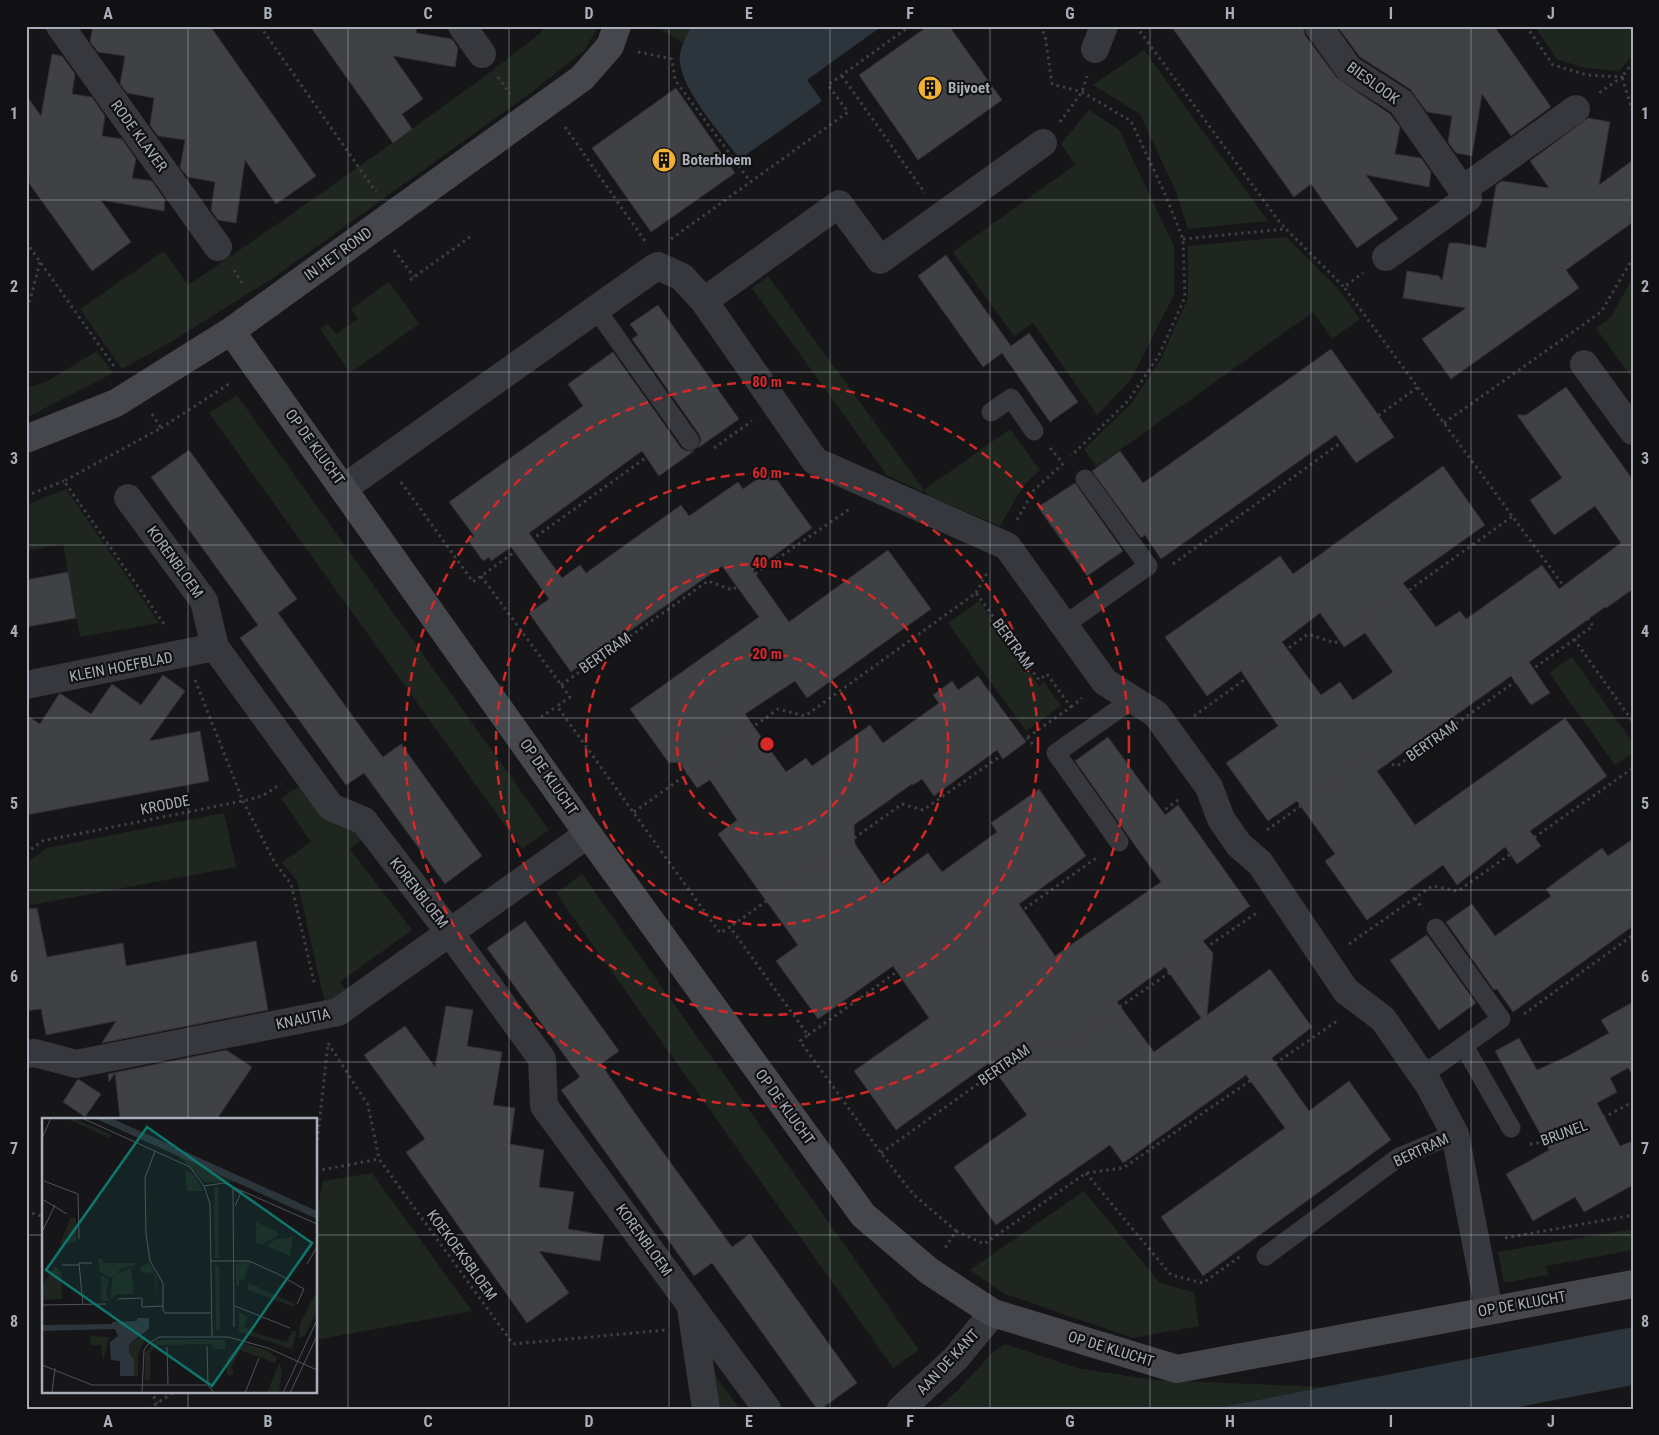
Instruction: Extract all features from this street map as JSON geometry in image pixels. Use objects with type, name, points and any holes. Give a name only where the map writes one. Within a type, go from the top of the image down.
[{"type":"street","name":"RODE KLAVER","points":[[60,26],[218,247]]},
{"type":"street","points":[[462,26],[482,54]]},
{"type":"street","name":"BIESLOOK","points":[[1318,26],[1349,69],[1401,102],[1462,190]]},
{"type":"street","name":"IN HET ROND","points":[[26,439],[116,403],[231,331],[582,78],[613,36]]},
{"type":"street","points":[[1386,257],[1468,198],[1462,190],[1576,109]]},
{"type":"street","points":[[344,488],[658,266],[682,277],[704,301],[839,204],[880,260],[1043,143]]},
{"type":"street","name":"BERTRAM","points":[[704,301],[815,461],[1007,546],[1105,682],[1156,714],[1210,787],[1221,819],[1242,848],[1260,863],[1346,991],[1383,1019],[1430,1085],[1455,1134],[1489,1310]]},
{"type":"street","name":"OP DE KLUCHT","points":[[231,331],[588,834],[863,1214],[929,1271],[993,1313],[1177,1370],[1633,1284]]},
{"type":"street","points":[[1584,364],[1633,431]]},
{"type":"street","name":"KORENBLOEM","points":[[128,498],[204,601],[215,647],[331,806],[364,821],[450,932],[542,1058],[544,1106],[693,1316],[767,1409]]},
{"type":"street","name":"KLEIN HOEFBLAD","points":[[26,685],[215,647]]},
{"type":"street","name":"KNAUTIA","points":[[26,1054],[35,1052],[76,1064],[338,1012],[588,834]]},
{"type":"street","name":"AAN DE KANT","points":[[901,1409],[955,1359],[993,1313]]},
{"type":"street","name":"KORENBLOEM","points":[[693,1316],[706,1409]]},
{"type":"lane","points":[[596,309],[687,436]]},
{"type":"lane","points":[[991,412],[1011,398],[1034,431]]},
{"type":"lane","points":[[1063,626],[1148,566],[1085,478]]},
{"type":"lane","points":[[1119,842],[1056,753],[1133,699]]},
{"type":"lane","points":[[1423,1075],[1501,1019],[1436,928]]},
{"type":"lane","points":[[1464,1046],[1511,1128]]},
{"type":"lane","name":"BERTRAM","points":[[1266,1256],[1399,1157],[1455,1134]]},
{"type":"path","points":[[260,26],[392,215]]},
{"type":"path","points":[[664,268],[666,242],[848,112],[828,85],[910,26]]},
{"type":"path","points":[[1003,545],[1034,490],[1128,401],[1158,357],[1185,297],[1183,239],[1165,194],[1131,121],[1082,92],[1052,84],[1045,35],[1039,26]]},
{"type":"path","points":[[1136,26],[1278,220],[1344,287],[1513,516],[1335,643],[1308,634],[1170,733]]},
{"type":"path","points":[[1526,26],[1553,65],[1587,75],[1622,77]]},
{"type":"path","points":[[613,36],[672,59],[675,80],[750,182]]},
{"type":"path","points":[[1043,143],[1082,92],[1099,38]]},
{"type":"path","points":[[482,54],[537,110],[664,268]]},
{"type":"path","points":[[1576,109],[1622,77],[1633,62]]},
{"type":"path","points":[[842,76],[942,216]]},
{"type":"path","points":[[1622,77],[1633,113]]},
{"type":"path","points":[[1183,239],[1286,229]]},
{"type":"path","points":[[410,280],[470,237]]},
{"type":"path","points":[[26,242],[117,371],[121,369],[136,390]]},
{"type":"path","points":[[218,247],[261,310]]},
{"type":"path","points":[[1344,287],[1386,257]]},
{"type":"path","points":[[1444,423],[1601,312],[1633,258]]},
{"type":"path","points":[[26,315],[40,261]]},
{"type":"path","points":[[162,428],[256,365]]},
{"type":"path","points":[[1148,566],[1163,571],[1418,387]]},
{"type":"path","points":[[385,459],[473,582],[687,436],[712,449],[775,405]]},
{"type":"path","points":[[26,496],[64,481]]},
{"type":"path","name":"BERTRAM","points":[[561,685],[708,581],[732,590],[853,506],[867,485]]},
{"type":"path","name":"BERTRAM","points":[[1242,848],[1369,757],[1397,766],[1593,626],[1513,516]]},
{"type":"path","points":[[481,576],[570,697],[558,706],[720,933],[730,927],[808,1035]]},
{"type":"path","name":"BERTRAM","points":[[634,812],[778,709],[805,716],[976,593],[1039,680],[1047,674],[1071,706],[923,810],[902,804],[730,927]]},
{"type":"path","points":[[1574,639],[1633,722]]},
{"type":"path","points":[[185,654],[243,801],[275,863],[291,884],[322,1016]]},
{"type":"path","points":[[1325,960],[1432,886],[1458,891],[1633,768]]},
{"type":"path","name":"KRODDE","points":[[26,852],[42,841],[262,796],[304,769]]},
{"type":"path","points":[[1205,781],[985,938],[956,930],[800,1041],[913,1194],[956,1231],[984,1244],[1086,1172],[1123,1168],[1362,1003]]},
{"type":"path","name":"BERTRAM","points":[[881,1153],[1037,1042],[1064,1045],[1282,895]]},
{"type":"path","points":[[1501,1019],[1522,1015],[1633,935]]},
{"type":"path","name":"KOEKOEKSBLOEM","points":[[322,1016],[328,1044],[368,1104],[379,1159],[513,1344],[693,1316]]},
{"type":"path","points":[[318,1135],[328,1044]]},
{"type":"path","name":"BRUNEL","points":[[1524,1145],[1542,1143],[1594,1122],[1633,1102]]},
{"type":"path","points":[[318,1171],[379,1159]]},
{"type":"path","points":[[1086,1172],[1171,1275],[1203,1283],[1242,1255]]},
{"type":"path","points":[[26,1210],[42,1217]]},
{"type":"path","points":[[1476,1243],[1633,1215]]},
{"type":"path","points":[[929,1271],[956,1231]]},
{"type":"path","points":[[151,1392],[158,1403]]},
{"type":"path","points":[[149,1409],[174,1392]]},
{"type":"shaded area","points":[[548,26],[598,26],[585,50],[532,92],[273,278],[169,343],[122,369],[80,309],[164,251],[188,285],[444,106]]},
{"type":"shaded area","points":[[661,26],[692,26],[683,43],[660,29]]},
{"type":"shaded area","points":[[692,26],[882,26],[807,80],[822,101],[740,159],[704,113],[683,75],[680,54]]},
{"type":"shaded area","points":[[1534,26],[1633,26],[1632,56],[1619,71],[1586,68],[1558,60]]},
{"type":"shaded area","points":[[1144,50],[1268,221],[1188,229],[1176,192],[1140,114],[1093,85]]},
{"type":"shaded area","points":[[1089,110],[1119,130],[1174,246],[1174,295],[1130,381],[1097,415],[1033,323],[1014,336],[953,252],[1075,165],[1061,144]]},
{"type":"shaded area","points":[[1286,237],[1339,290],[1360,319],[1332,339],[1313,312],[1096,467],[1084,449],[1131,404],[1161,359],[1188,298],[1188,246]]},
{"type":"shaded area","points":[[768,276],[924,490],[1010,429],[1040,470],[1024,485],[1000,526],[928,496],[924,491],[922,492],[887,475],[752,288]]},
{"type":"shaded area","points":[[1633,278],[1633,380],[1596,328],[1610,318]]},
{"type":"shaded area","points":[[389,282],[419,324],[350,373],[320,329],[328,324],[336,334],[358,319],[351,309]]},
{"type":"shaded area","points":[[97,351],[113,373],[26,418],[26,388],[46,382]]},
{"type":"shaded area","points":[[237,395],[549,830],[522,849],[209,413]]},
{"type":"shaded area","points":[[66,489],[159,623],[80,637],[63,544],[26,551],[26,505]]},
{"type":"shaded area","points":[[979,601],[1039,686],[1044,682],[1061,706],[1026,731],[948,623]]},
{"type":"shaded area","points":[[1572,657],[1633,743],[1633,753],[1615,765],[1549,673]]},
{"type":"shaded area","points":[[301,785],[358,832],[363,839],[350,849],[412,930],[340,982],[350,996],[327,1012],[297,881],[282,862],[311,842],[281,798]]},
{"type":"shaded area","points":[[224,813],[236,867],[26,906],[26,863],[47,848]]},
{"type":"shaded area","points":[[582,874],[919,1350],[893,1368],[556,893]]},
{"type":"shaded area","points":[[372,1173],[472,1311],[318,1340],[318,1207],[323,1181]]},
{"type":"shaded area","points":[[1084,1191],[1160,1283],[1194,1292],[1199,1326],[1133,1338],[1005,1294],[970,1270]]},
{"type":"shaded area","points":[[1633,1229],[1633,1250],[1546,1266],[1548,1275],[1504,1283],[1498,1252]]},
{"type":"shaded area","points":[[1633,1327],[1633,1385],[1509,1409],[1211,1409]]},
{"type":"shaded area","points":[[1005,1344],[1077,1368],[1154,1380],[1324,1387],[1211,1409],[936,1409],[957,1391],[993,1352]]},
{"type":"shaded area","points":[[707,1364],[740,1409],[715,1409]]},
{"type":"building","points":[[93,26],[210,26],[316,176],[276,204],[245,160],[236,223],[218,220],[211,210],[215,182],[188,177],[180,168],[185,140],[158,136],[150,125],[154,98],[127,93],[120,84],[125,56],[98,52],[90,42]]},
{"type":"building","points":[[310,26],[417,26],[416,33],[452,39],[458,48],[455,67],[393,56],[423,99],[402,114],[412,129],[393,143]]},
{"type":"building","name":"Bijvoet","points":[[928,26],[949,26],[1002,100],[918,160],[859,75]]},
{"type":"building","points":[[1171,26],[1303,26],[1305,35],[1337,78],[1390,114],[1400,127],[1395,154],[1421,158],[1431,172],[1429,187],[1366,175],[1398,219],[1357,248],[1311,184],[1294,197]]},
{"type":"building","points":[[1337,26],[1494,26],[1551,107],[1511,136],[1482,94],[1472,156],[1456,153],[1448,142],[1452,116],[1427,112],[1410,89],[1360,57]]},
{"type":"building","points":[[52,54],[62,56],[75,74],[72,94],[92,97],[105,116],[102,136],[122,139],[136,159],[132,178],[152,181],[165,200],[164,211],[101,200],[131,242],[92,271],[26,179],[26,95],[41,116]]},
{"type":"building","name":"Boterbloem","points":[[676,88],[735,173],[651,232],[592,148]]},
{"type":"building","points":[[1588,118],[1610,122],[1599,185],[1633,160],[1633,222],[1566,270],[1579,288],[1451,379],[1422,339],[1466,308],[1403,298],[1407,271],[1439,276],[1442,281],[1449,243],[1486,248],[1496,185],[1502,181],[1549,188],[1530,161]]},
{"type":"building","points":[[946,255],[1011,346],[1029,333],[1078,402],[1050,422],[1002,353],[983,367],[918,276]]},
{"type":"building","points":[[658,305],[739,419],[698,448],[701,440],[699,434],[632,339],[638,335],[630,324]]},
{"type":"building","points":[[1331,349],[1394,437],[1356,463],[1336,435],[1161,559],[1145,535],[1141,538],[1092,471],[1120,451],[1143,483]]},
{"type":"building","points":[[613,352],[681,448],[686,451],[694,451],[659,476],[642,451],[529,533],[562,578],[580,565],[586,573],[681,505],[689,516],[738,482],[743,489],[770,470],[812,528],[753,571],[789,622],[888,550],[931,609],[807,698],[795,681],[745,714],[786,772],[806,758],[812,766],[870,725],[883,743],[939,703],[933,695],[952,681],[958,690],[978,676],[1026,742],[1003,759],[997,750],[934,796],[922,779],[854,825],[855,844],[883,885],[928,853],[942,872],[997,832],[991,823],[1039,789],[1086,856],[1019,904],[1055,956],[1161,882],[1075,761],[1108,737],[1165,815],[1178,805],[1250,906],[1203,941],[1213,953],[1207,1015],[1270,969],[1312,1027],[1272,1058],[1309,1111],[1349,1081],[1391,1140],[1203,1276],[1161,1217],[1285,1128],[1246,1075],[1123,1163],[1110,1145],[996,1225],[954,1167],[1027,1115],[989,1063],[896,1130],[854,1071],[929,1018],[893,966],[818,1019],[776,961],[798,945],[718,834],[737,820],[710,780],[697,788],[679,762],[669,763],[630,709],[759,617],[722,566],[571,672],[529,613],[549,599],[511,547],[491,561],[489,557],[483,561],[468,540],[474,536],[449,502],[583,406],[568,384]],"holes":[[[1165,967],[1201,1018],[1154,1052],[1117,1002]]]},
{"type":"building","points":[[1566,387],[1633,480],[1633,589],[1529,662],[1550,693],[1531,705],[1511,676],[1377,771],[1415,825],[1565,718],[1607,776],[1530,831],[1541,846],[1517,864],[1505,847],[1457,885],[1443,865],[1367,920],[1325,861],[1335,854],[1297,801],[1268,821],[1226,763],[1278,726],[1241,671],[1207,696],[1165,637],[1280,556],[1293,574],[1443,466],[1485,525],[1403,583],[1436,627],[1460,611],[1466,619],[1542,565],[1559,589],[1621,543],[1595,506],[1554,535],[1530,500],[1562,478],[1517,415],[1526,415]],"holes":[[[1320,613],[1344,647],[1365,633],[1393,672],[1353,700],[1340,682],[1321,695],[1282,642]]]},
{"type":"building","points":[[189,450],[297,599],[278,613],[383,757],[401,744],[482,856],[445,884],[364,773],[346,785],[240,638],[258,625],[151,477]]},
{"type":"building","points":[[1075,483],[1123,551],[1087,576],[1038,507]]},
{"type":"building","points":[[68,572],[76,618],[26,627],[26,580]]},
{"type":"building","points":[[163,675],[185,691],[149,741],[200,731],[209,781],[26,815],[26,715],[40,724],[59,694],[91,714],[112,684],[141,705]]},
{"type":"building","points":[[1633,839],[1633,926],[1513,1012],[1497,989],[1494,990],[1446,922],[1472,904],[1495,936],[1551,896],[1546,889],[1602,848],[1608,856]]},
{"type":"building","points":[[37,908],[47,957],[123,943],[126,966],[256,941],[268,1010],[102,1043],[116,1021],[46,1035],[41,1009],[26,1011],[26,909]]},
{"type":"building","points":[[525,921],[619,1051],[601,1064],[639,1119],[732,1247],[750,1234],[857,1383],[821,1409],[817,1409],[712,1263],[694,1276],[561,1090],[580,1077],[487,948]]},
{"type":"building","points":[[1427,935],[1476,1003],[1439,1030],[1390,960]]},
{"type":"building","points":[[1633,1002],[1633,1076],[1628,1068],[1610,1078],[1617,1092],[1597,1103],[1620,1146],[1633,1141],[1633,1185],[1584,1212],[1575,1197],[1533,1221],[1506,1174],[1549,1150],[1495,1051],[1519,1038],[1537,1070],[1568,1056],[1609,1033],[1601,1020]]},
{"type":"building","points":[[446,1006],[473,1010],[467,1046],[502,1052],[493,1105],[515,1108],[510,1144],[544,1150],[539,1187],[574,1192],[568,1229],[604,1235],[600,1261],[539,1251],[569,1293],[527,1323],[406,1152],[425,1139],[364,1055],[405,1026],[435,1067]]},
{"type":"building","points":[[226,1050],[252,1067],[218,1118],[120,1118],[115,1073],[109,1082],[108,1074]]},
{"type":"building","points":[[78,1079],[101,1094],[85,1117],[63,1102]]},
{"type":"place","name":"Bijvoet","points":[[930,88]]},
{"type":"place","name":"Boterbloem","points":[[664,160]]}]
